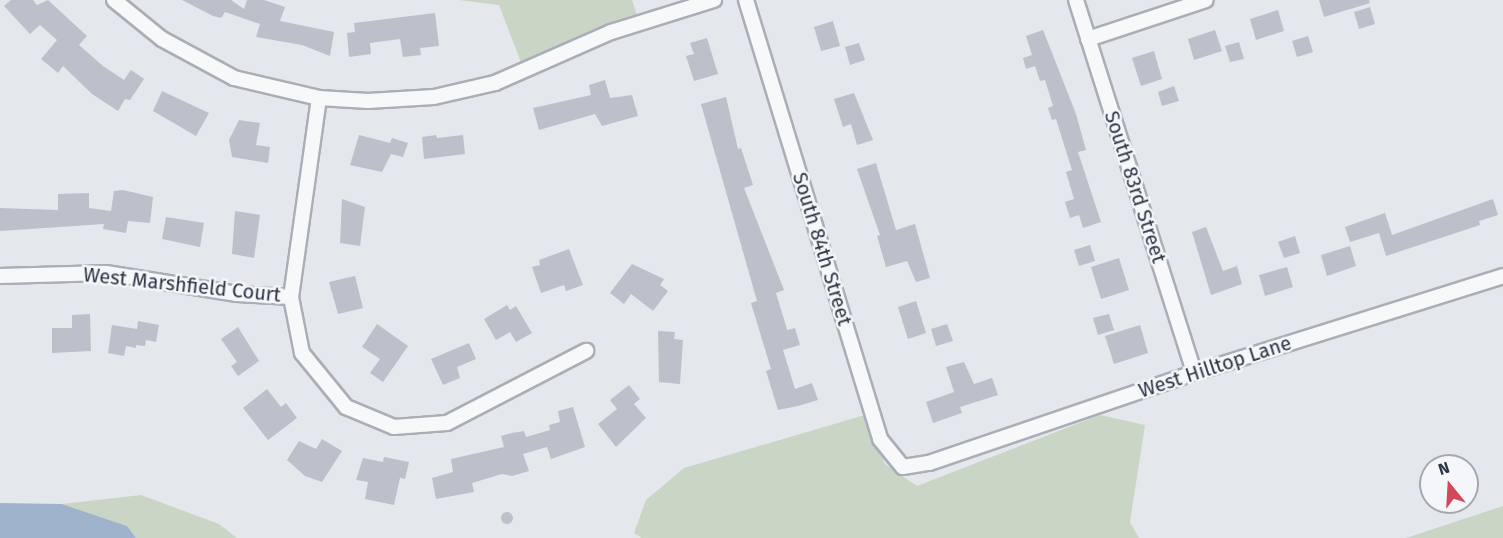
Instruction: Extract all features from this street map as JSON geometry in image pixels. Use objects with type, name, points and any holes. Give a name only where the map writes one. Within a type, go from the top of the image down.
[{"type":"street","points":[[114,0],[162,39],[234,78],[319,98],[403,100],[461,92],[532,70],[611,32],[714,0]]},
{"type":"street","name":"South 84th Street","points":[[746,0],[880,440],[903,467],[929,463]]},
{"type":"street","name":"South 83rd Street","points":[[1076,0],[1194,373]]},
{"type":"street","points":[[1088,39],[1206,0]]},
{"type":"street","points":[[319,98],[291,297],[302,353],[346,407],[394,427],[447,423],[586,351]]},
{"type":"street","name":"West Marshfield Court","points":[[0,276],[106,273],[237,294],[291,297]]},
{"type":"street","name":"West Hilltop Lane","points":[[929,463],[1194,373],[1503,276]]},
{"type":"green space","points":[[459,0],[632,0],[637,15],[522,65],[499,5]]},
{"type":"green space","points":[[865,415],[885,464],[917,486],[1100,415],[1145,425],[1130,522],[1139,538],[642,538],[634,533],[646,500],[684,468]]},
{"type":"green space","points":[[141,495],[219,524],[237,538],[136,538],[127,526],[62,504]]},
{"type":"green space","points":[[1503,506],[1503,538],[1406,538],[1479,514]]},
{"type":"water","points":[[0,503],[62,504],[127,526],[136,538],[0,538]]},
{"type":"building","points":[[11,0],[33,0],[37,5],[48,0],[87,36],[79,45],[103,66],[124,80],[131,70],[144,79],[130,100],[125,99],[118,111],[92,94],[63,66],[58,73],[41,59],[57,40],[40,25],[30,34],[4,6]]},
{"type":"building","points":[[182,0],[231,0],[244,9],[247,0],[264,0],[285,7],[280,21],[334,32],[330,56],[302,45],[256,37],[260,24],[225,12],[221,18],[213,16]]},
{"type":"building","points":[[1319,0],[1369,0],[1370,3],[1324,17]]},
{"type":"building","points":[[1370,7],[1375,24],[1359,29],[1354,12]]},
{"type":"building","points":[[1278,10],[1284,31],[1256,40],[1250,19]]},
{"type":"building","points":[[435,13],[439,46],[420,48],[421,55],[403,57],[400,39],[370,43],[371,54],[349,57],[347,33],[355,32],[354,23]]},
{"type":"building","points":[[833,21],[840,46],[821,51],[814,27]]},
{"type":"building","points":[[1043,30],[1076,114],[1086,150],[1078,152],[1101,222],[1083,228],[1079,215],[1070,218],[1065,202],[1074,199],[1066,172],[1072,170],[1056,119],[1052,120],[1048,108],[1053,106],[1045,80],[1040,81],[1035,66],[1026,69],[1023,58],[1032,55],[1026,36]]},
{"type":"building","points":[[1215,30],[1222,51],[1194,60],[1188,39]]},
{"type":"building","points":[[1308,36],[1313,52],[1297,57],[1292,41]]},
{"type":"building","points":[[707,38],[718,74],[694,81],[686,56],[694,54],[690,43]]},
{"type":"building","points":[[1239,42],[1244,59],[1230,62],[1225,46]]},
{"type":"building","points":[[859,43],[865,60],[850,65],[845,47]]},
{"type":"building","points":[[1154,51],[1162,79],[1141,86],[1132,58]]},
{"type":"building","points":[[605,80],[610,98],[632,95],[638,116],[602,126],[595,114],[539,130],[533,108],[591,95],[589,85]]},
{"type":"building","points":[[1174,86],[1179,101],[1162,106],[1158,92]]},
{"type":"building","points":[[162,91],[209,113],[196,136],[153,111]]},
{"type":"building","points":[[854,93],[873,140],[857,145],[851,124],[843,127],[834,99]]},
{"type":"building","points":[[726,97],[738,149],[741,148],[753,185],[744,188],[784,290],[776,293],[787,330],[795,328],[800,345],[783,350],[795,389],[812,383],[818,400],[778,410],[766,371],[771,369],[751,303],[757,301],[701,104]]},
{"type":"building","points":[[239,120],[260,123],[256,145],[270,147],[268,163],[232,157],[229,140]]},
{"type":"building","points":[[359,135],[390,143],[392,138],[408,143],[403,157],[391,154],[382,172],[350,165]]},
{"type":"building","points":[[436,135],[437,138],[463,135],[465,154],[424,159],[422,137]]},
{"type":"building","points":[[876,163],[896,230],[915,224],[930,278],[916,282],[907,261],[886,267],[877,236],[880,235],[857,169]]},
{"type":"building","points":[[123,190],[153,197],[150,223],[128,221],[126,233],[103,229],[104,224],[0,231],[0,208],[58,210],[58,194],[89,193],[89,208],[111,211],[114,191]]},
{"type":"building","points":[[342,199],[365,207],[360,246],[340,243]]},
{"type":"building","points":[[1493,199],[1498,215],[1479,221],[1480,225],[1386,256],[1379,233],[1350,242],[1345,227],[1385,213],[1392,235]]},
{"type":"building","points":[[235,211],[260,215],[254,258],[232,254]]},
{"type":"building","points":[[166,217],[204,223],[200,247],[162,239]]},
{"type":"building","points":[[1206,227],[1223,271],[1237,266],[1242,284],[1211,295],[1192,232]]},
{"type":"building","points":[[1295,236],[1300,253],[1284,258],[1278,242]]},
{"type":"building","points":[[1090,245],[1095,261],[1079,266],[1074,250]]},
{"type":"building","points":[[1350,246],[1356,266],[1327,276],[1321,255]]},
{"type":"building","points":[[569,249],[583,285],[566,291],[564,285],[541,293],[532,267],[540,265],[539,260]]},
{"type":"building","points":[[1119,258],[1129,290],[1101,299],[1091,267]]},
{"type":"building","points":[[632,264],[664,279],[660,285],[668,291],[653,311],[631,294],[624,304],[610,293]]},
{"type":"building","points":[[1287,267],[1293,287],[1265,296],[1259,275]]},
{"type":"building","points":[[355,276],[363,308],[338,314],[329,282]]},
{"type":"building","points":[[916,301],[926,333],[908,339],[898,307]]},
{"type":"building","points":[[507,305],[510,310],[516,306],[532,333],[516,342],[510,332],[496,340],[484,319]]},
{"type":"building","points":[[90,314],[91,351],[52,353],[52,328],[72,328],[72,315]]},
{"type":"building","points":[[1109,314],[1114,330],[1098,335],[1093,318]]},
{"type":"building","points":[[138,321],[159,325],[156,342],[146,340],[145,346],[136,345],[136,348],[126,346],[124,356],[108,353],[112,325],[137,329]]},
{"type":"building","points":[[377,324],[408,346],[383,382],[370,373],[380,359],[362,347]]},
{"type":"building","points":[[947,324],[953,341],[936,346],[931,329]]},
{"type":"building","points":[[1140,325],[1148,353],[1114,364],[1105,336]]},
{"type":"building","points":[[238,327],[259,361],[238,376],[231,366],[237,362],[221,339]]},
{"type":"building","points":[[658,331],[675,332],[674,339],[683,340],[680,384],[659,382]]},
{"type":"building","points":[[469,343],[476,359],[457,367],[460,378],[443,385],[431,359]]},
{"type":"building","points":[[964,362],[974,384],[992,378],[998,395],[960,407],[962,413],[933,423],[926,402],[954,392],[946,367]]},
{"type":"building","points":[[629,385],[640,399],[634,404],[646,418],[616,447],[598,424],[617,409],[610,400]]},
{"type":"building","points":[[267,389],[281,407],[286,403],[297,418],[268,440],[243,408]]},
{"type":"building","points":[[573,407],[585,447],[551,459],[547,447],[523,454],[529,471],[512,476],[502,474],[472,483],[474,492],[436,499],[432,478],[453,472],[451,459],[504,447],[501,436],[524,431],[526,437],[550,430],[549,425],[560,422],[558,411]]},
{"type":"building","points":[[322,439],[342,451],[322,482],[305,476],[287,460],[299,441],[316,449]]},
{"type":"building","points":[[384,457],[409,462],[405,479],[400,478],[394,505],[365,499],[368,482],[356,480],[363,458],[383,462]]},
{"type":"building","points":[[509,512],[513,518],[509,524],[505,524],[501,516]]}]
